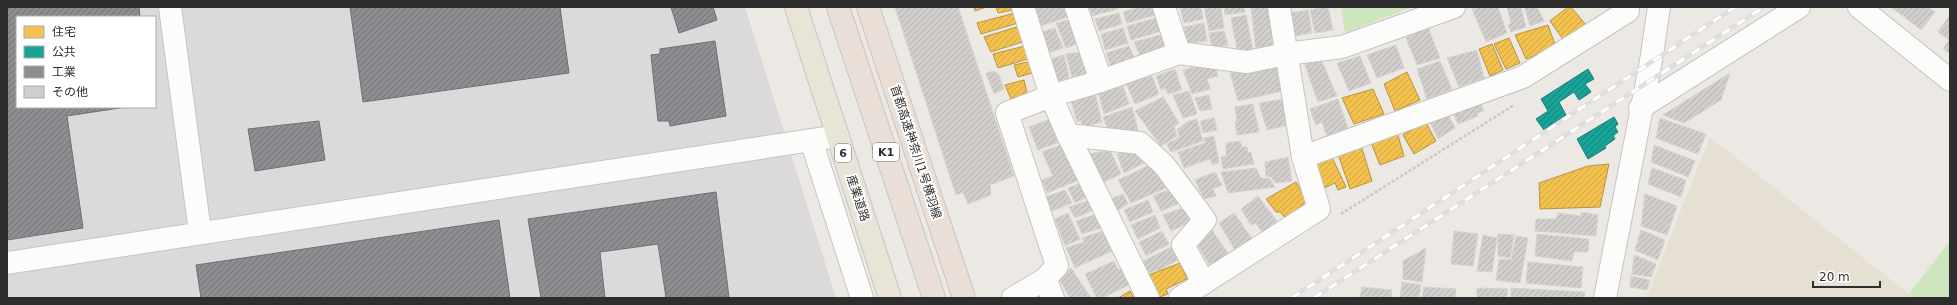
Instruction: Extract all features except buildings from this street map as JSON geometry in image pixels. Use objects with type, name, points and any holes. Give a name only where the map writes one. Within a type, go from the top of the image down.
[{"type":"highway","name":"K1","points":[[838,7],[934,298]]},
{"type":"highway","name":"首都高速神奈川1号横羽線","points":[[868,7],[964,298]]},
{"type":"main road","name":"産業道路","points":[[796,7],[890,298]]},
{"type":"street","points":[[170,7],[200,232]]},
{"type":"street","points":[[1023,7],[1051,96],[1068,135],[1148,298]]},
{"type":"street","points":[[1076,7],[1101,81]]},
{"type":"street","points":[[1164,7],[1179,53]]},
{"type":"street","points":[[1180,298],[1319,209],[1303,157],[1280,7]]},
{"type":"street","points":[[1013,298],[1049,288],[1057,266],[1007,113],[1051,96],[1101,81],[1179,53],[1247,62],[1286,54],[1342,47],[1454,7]]},
{"type":"street","points":[[1640,108],[1799,7]]},
{"type":"street","points":[[1859,7],[1950,80]]},
{"type":"street","points":[[1303,157],[1523,77],[1619,9],[1658,11],[1650,61],[1604,298]]},
{"type":"street","points":[[1068,135],[1140,143],[1164,166],[1205,220],[1183,245],[1204,283]]},
{"type":"street","points":[[7,263],[200,232],[838,136]]},
{"type":"street","points":[[811,140],[862,298]]},
{"type":"path","points":[[1340,215],[1518,103]]},
{"type":"shaded area","points":[[7,7],[745,7],[836,298],[7,298]]},
{"type":"shaded area","points":[[1710,137],[1914,298],[1646,298]]},
{"type":"green space","points":[[1341,7],[1412,7],[1345,33]]},
{"type":"green space","points":[[1950,241],[1950,298],[1914,298],[1909,294]]},
{"type":"railway","points":[[1292,298],[1735,7]]},
{"type":"railway","points":[[1314,298],[1764,7]]}]
